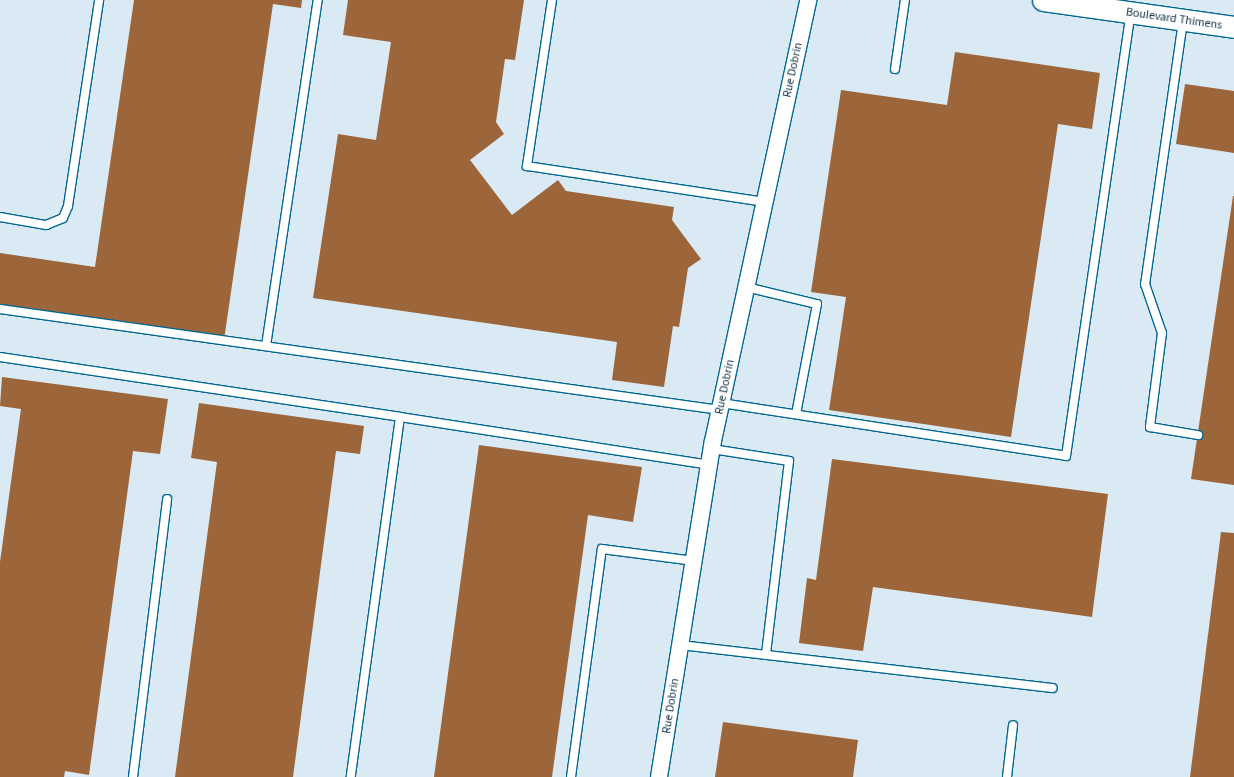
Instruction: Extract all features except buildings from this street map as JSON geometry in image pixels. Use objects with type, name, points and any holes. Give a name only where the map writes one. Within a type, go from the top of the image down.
[{"type":"street","name":"Rue Dobrin","points":[[659,777],[712,448],[808,0]]},
{"type":"street","name":"Boulevard Thimens","points":[[1043,0],[1234,27]]},
{"type":"lane","points":[[0,217],[46,225],[63,218],[68,206],[99,0]]},
{"type":"lane","points":[[266,346],[318,0]]},
{"type":"lane","points":[[552,0],[527,166],[764,202]]},
{"type":"lane","points":[[895,69],[905,0]]},
{"type":"lane","points":[[0,309],[266,346],[721,406],[796,414],[1066,456],[1131,13]]},
{"type":"lane","points":[[1184,20],[1145,284],[1162,333],[1150,427],[1198,435]]},
{"type":"lane","points":[[746,287],[817,304],[796,414]]},
{"type":"lane","points":[[0,357],[710,465]]},
{"type":"lane","points":[[351,777],[400,417]]},
{"type":"lane","points":[[712,448],[789,461],[766,655]]},
{"type":"lane","points":[[133,777],[167,499]]},
{"type":"lane","points":[[570,777],[602,549],[694,561]]},
{"type":"lane","points":[[680,645],[1053,688]]},
{"type":"lane","points":[[1007,777],[1013,725]]}]
